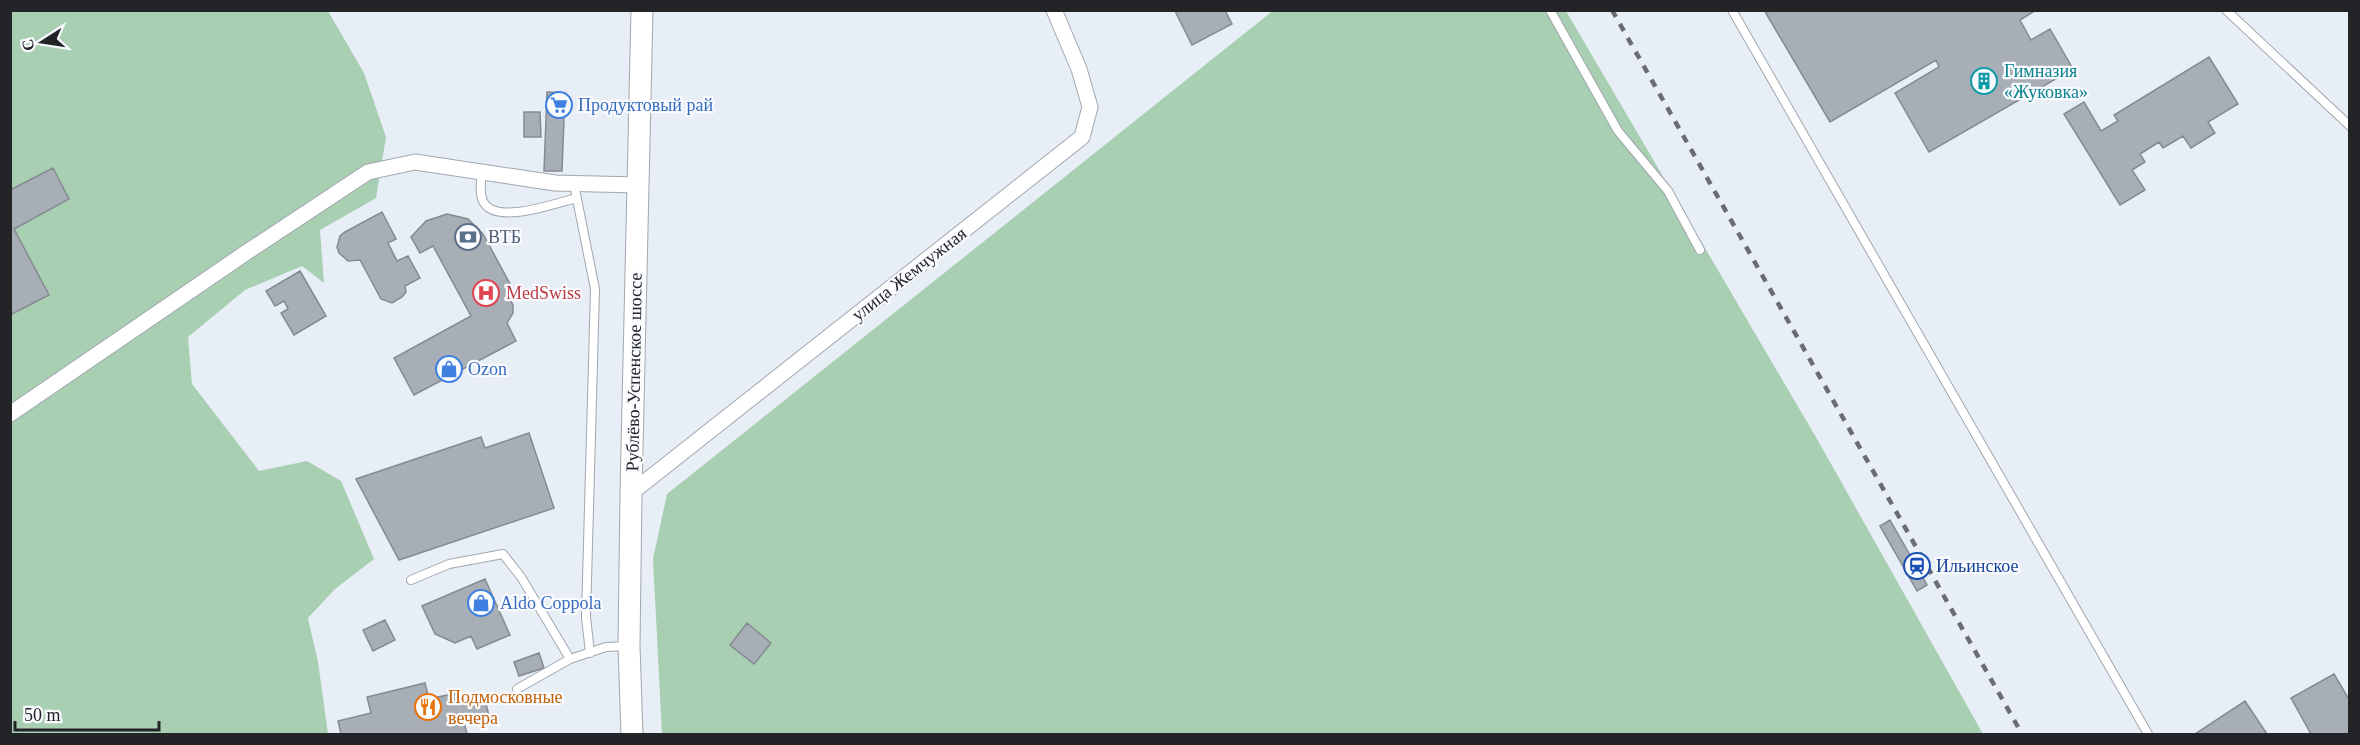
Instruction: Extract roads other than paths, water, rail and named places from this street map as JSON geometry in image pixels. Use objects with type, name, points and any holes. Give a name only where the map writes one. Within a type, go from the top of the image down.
[{"type":"main road","name":"Рублёво-Успенское шоссе","points":[[632,735],[629,646],[631,493],[642,10]]},
{"type":"street","name":"улица Жемчужная","points":[[631,493],[1082,136],[1090,107],[1079,69],[1054,10]]},
{"type":"street","points":[[10,414],[368,172],[415,162],[555,183],[576,191],[637,185]]},
{"type":"lane","points":[[1550,10],[1618,132],[1668,191],[1700,250]]},
{"type":"lane","points":[[1732,10],[2148,735]]},
{"type":"lane","points":[[2226,10],[2349,126]]},
{"type":"lane","points":[[482,172],[483,201],[487,208],[495,212],[517,212],[576,191],[596,289],[586,617],[590,652]]},
{"type":"lane","points":[[411,580],[449,564],[502,554],[521,577],[570,659]]},
{"type":"lane","points":[[518,689],[570,659],[606,647],[629,646]]},
{"type":"railway","points":[[1612,10],[2022,734]]},
{"type":"place","name":"Гимназия «Жуковка»","points":[[1984,81]]},
{"type":"place","name":"Продуктовый рай","points":[[559,105]]},
{"type":"place","name":"ВТБ","points":[[468,237]]},
{"type":"place","name":"MedSwiss","points":[[486,293]]},
{"type":"place","name":"Ozon","points":[[449,369]]},
{"type":"place","name":"Ильинское","points":[[1917,566]]},
{"type":"place","name":"Aldo Coppola","points":[[481,603]]},
{"type":"place","name":"Подмосковные вечера","points":[[428,707]]}]
